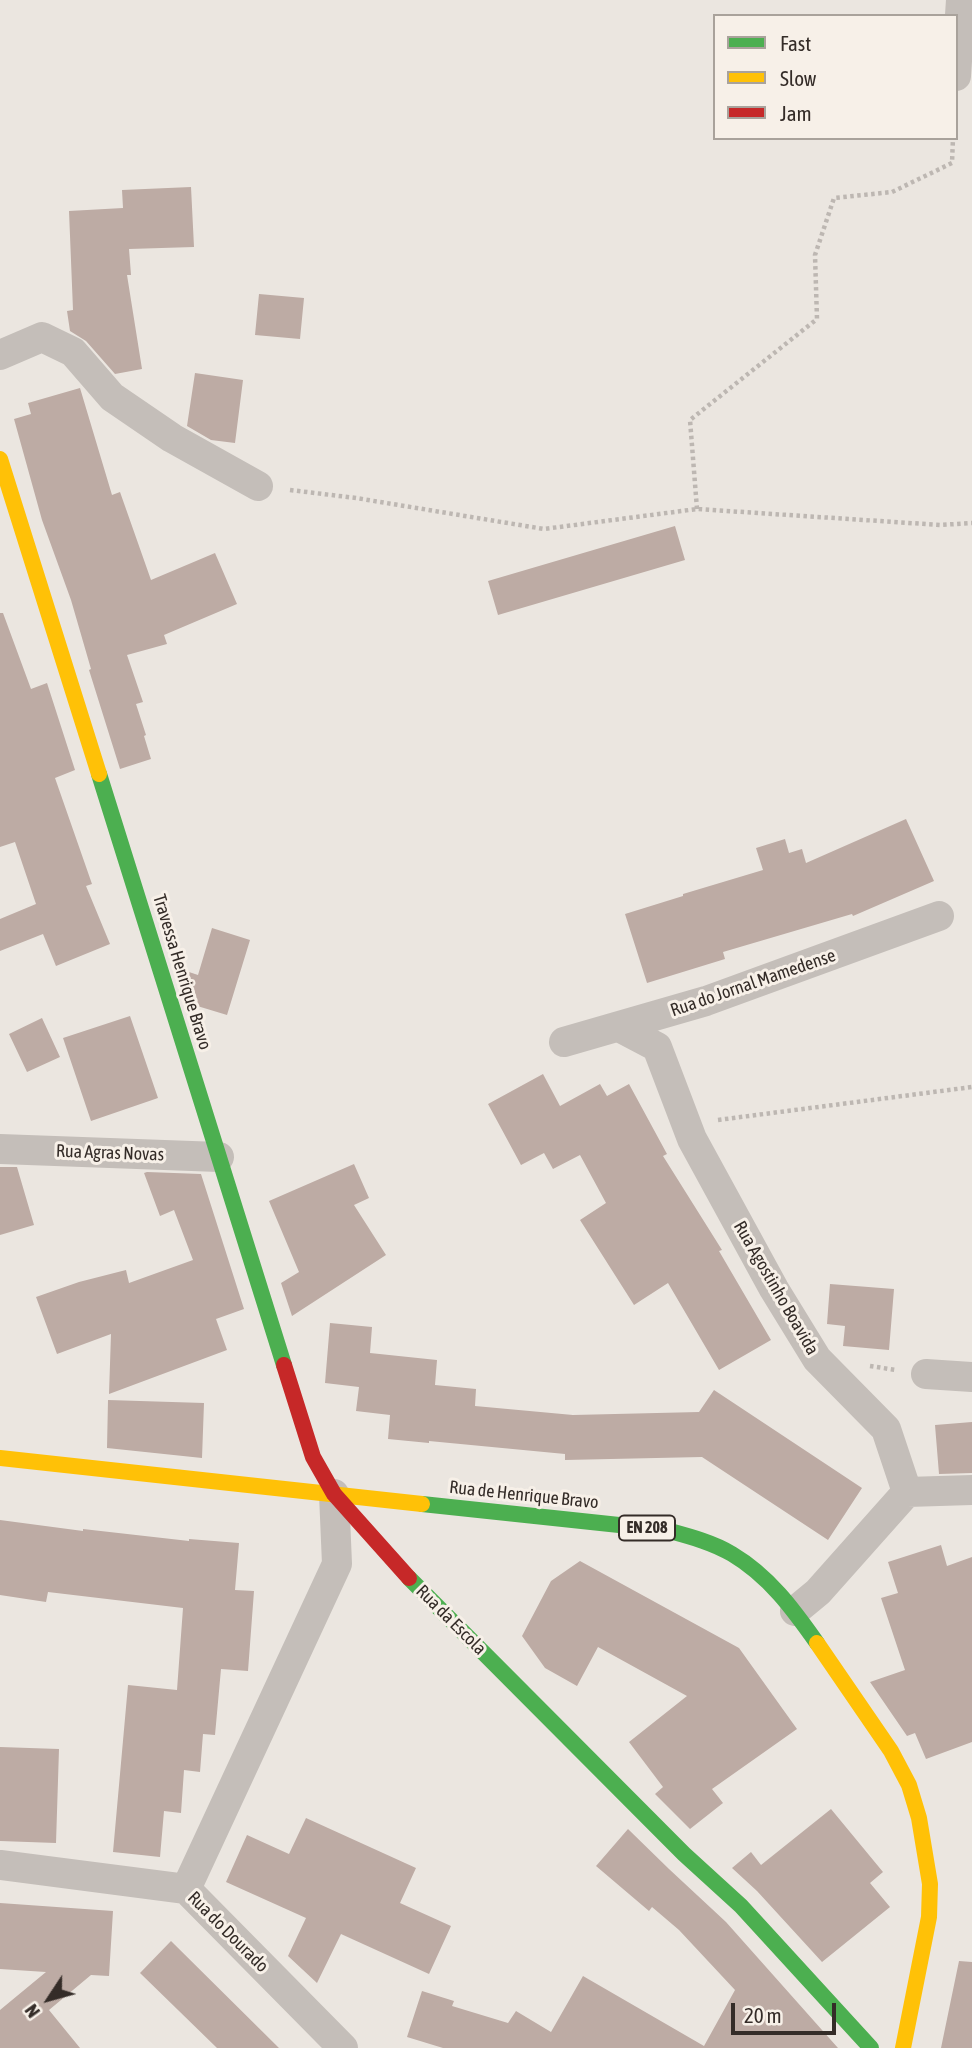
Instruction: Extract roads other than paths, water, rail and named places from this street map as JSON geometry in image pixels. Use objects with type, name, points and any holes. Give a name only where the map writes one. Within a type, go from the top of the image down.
[{"type":"street","points":[[958,46],[961,0]]},
{"type":"street","points":[[0,355],[42,337],[74,352],[112,397],[172,438],[258,486]]},
{"type":"street","name":"Travessa Henrique Bravo","points":[[0,459],[313,1457],[334,1494]]},
{"type":"street","name":"Rua do Jornal Mamedense","points":[[564,1042],[706,1001],[939,916]]},
{"type":"street","name":"Rua Agostinho Boavida","points":[[620,1027],[657,1047],[692,1139],[774,1289],[817,1359],[886,1429],[907,1492]]},
{"type":"street","name":"Rua Agras Novas","points":[[0,1149],[219,1157]]},
{"type":"street","points":[[926,1374],[972,1377]]},
{"type":"street","name":"Rua de Henrique Bravo","points":[[0,1458],[666,1530],[731,1553],[765,1577],[795,1611],[891,1751],[909,1784],[919,1818],[930,1884],[929,1917],[904,2048]]},
{"type":"street","points":[[795,1611],[818,1592],[907,1492],[972,1490]]},
{"type":"street","points":[[186,1889],[337,1564],[334,1494]]},
{"type":"street","name":"Rua da Escola","points":[[334,1494],[397,1566],[684,1854],[741,1906],[871,2048]]},
{"type":"street","name":"Rua do Dourado","points":[[0,1865],[186,1889],[343,2048]]}]
